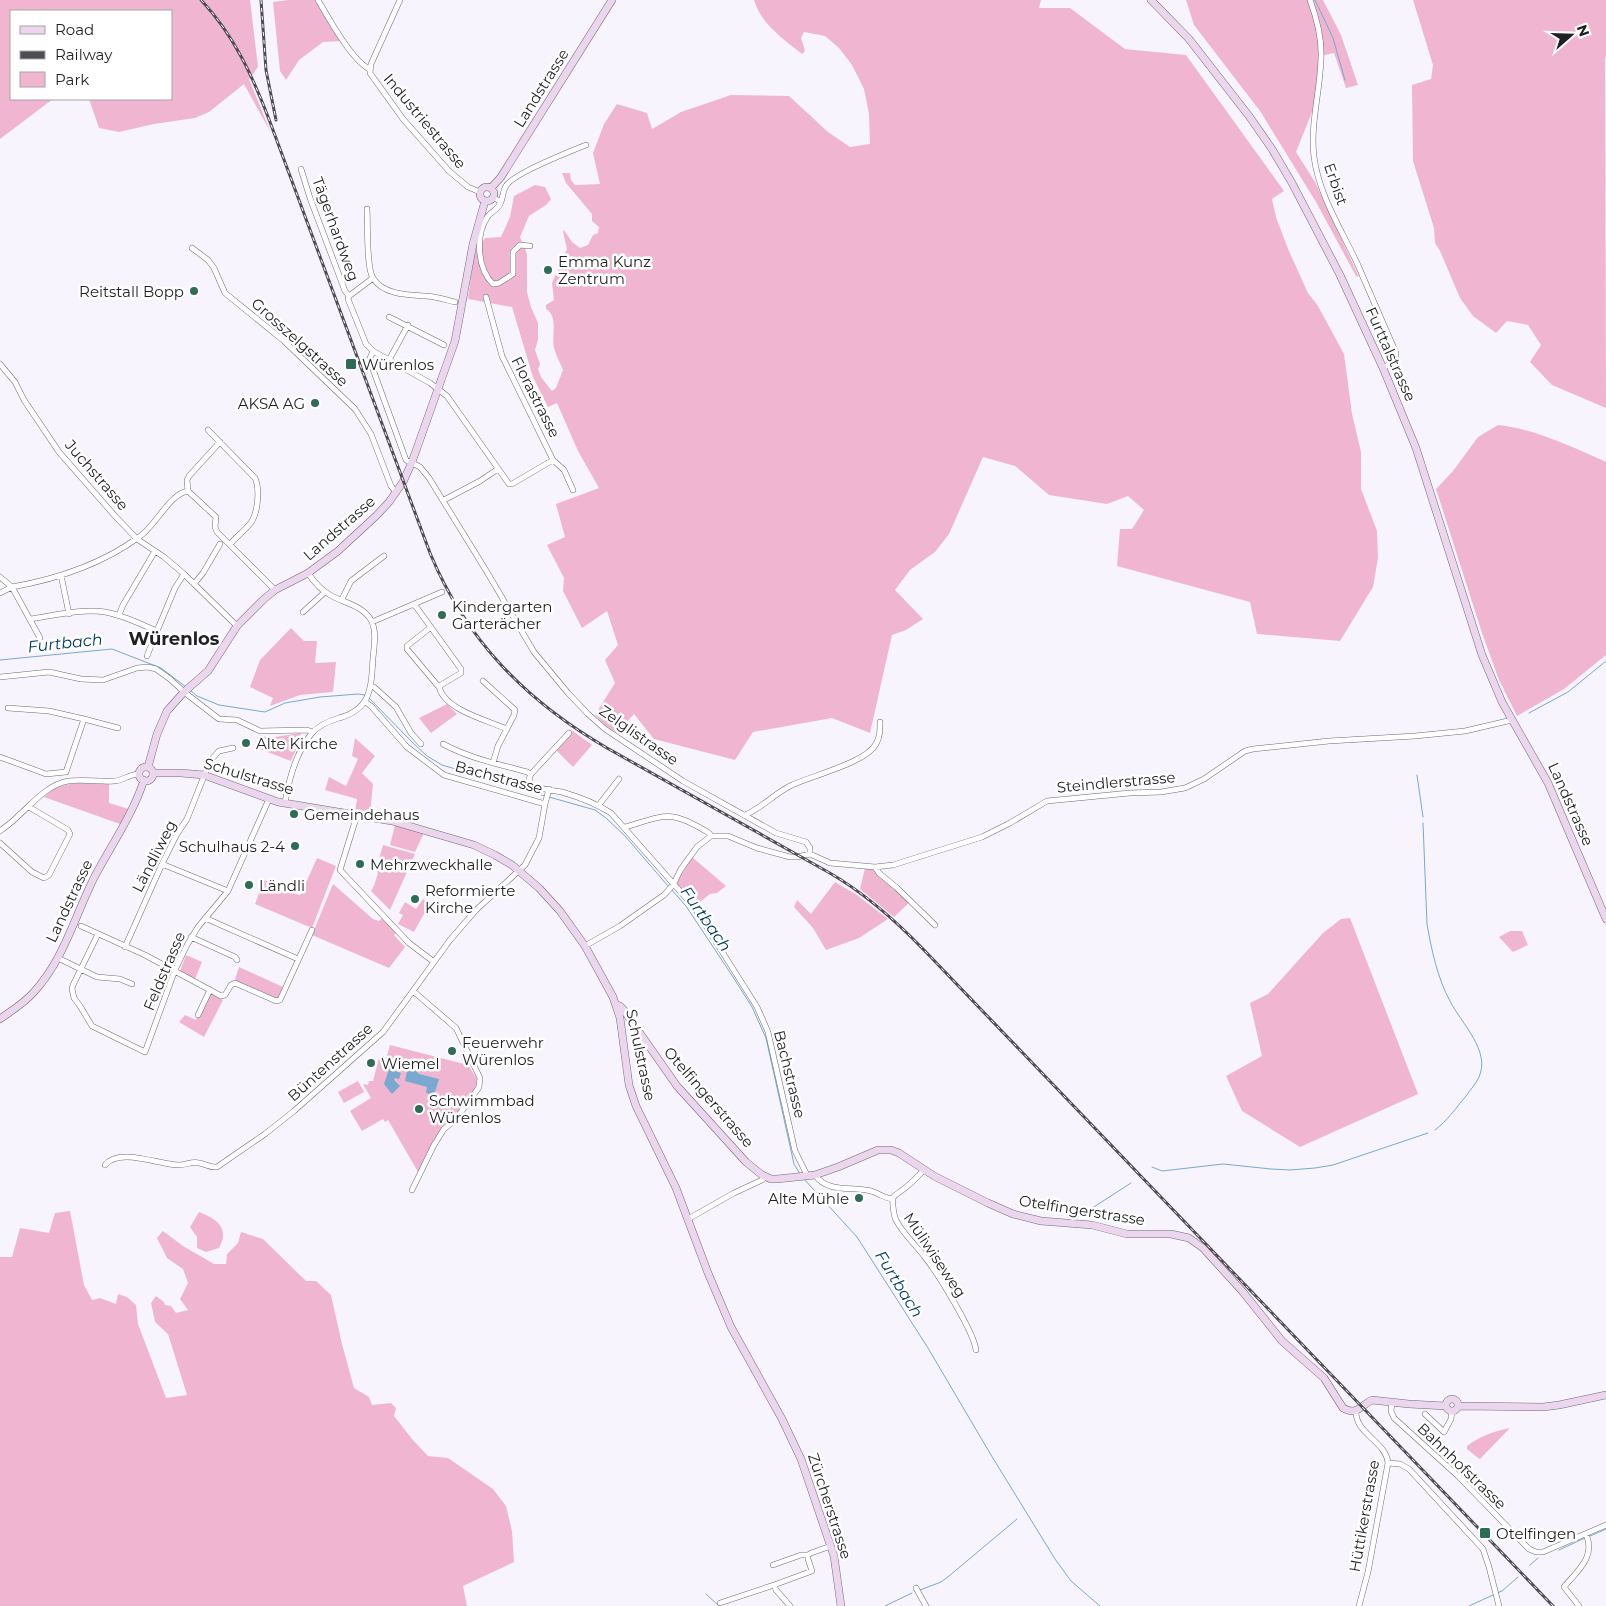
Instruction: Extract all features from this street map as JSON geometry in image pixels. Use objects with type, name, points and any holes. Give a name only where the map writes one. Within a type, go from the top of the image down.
[{"type":"street","points":[[318,0],[346,43],[362,64],[369,69]]},
{"type":"street","name":"Industriestrasse","points":[[400,0],[369,69],[372,78],[393,106],[449,171],[468,187],[480,192]]},
{"type":"street","name":"Landstrasse","points":[[491,188],[501,177],[612,0]]},
{"type":"street","name":"Furttalstrasse","points":[[1151,0],[1189,39],[1226,84],[1272,149],[1336,266],[1383,368],[1416,448],[1493,684],[1534,756]]},
{"type":"street","name":"Erbist","points":[[1310,0],[1321,41],[1320,81],[1313,141],[1318,173],[1331,210],[1396,353],[1397,357],[1392,363],[1383,368]]},
{"type":"street","points":[[530,246],[520,245],[514,252],[513,274],[499,283],[493,284],[489,280],[480,253],[480,241],[487,218],[502,202],[505,187],[509,182],[525,173],[586,145]]},
{"type":"street","name":"Tägerhardweg","points":[[301,169],[316,217],[345,291],[349,296],[349,301],[366,344],[372,352]]},
{"type":"street","points":[[485,188],[491,188],[494,194],[493,197],[489,201],[485,201],[481,198],[480,192],[485,188]]},
{"type":"street","points":[[493,197],[502,202]]},
{"type":"street","name":"Landstrasse","points":[[148,767],[157,734],[167,710],[208,671],[237,626],[275,590],[308,573],[338,551],[365,527],[403,482],[412,462],[455,341],[472,244],[485,201]]},
{"type":"street","points":[[367,209],[370,266],[373,278],[385,288],[397,293],[456,302]]},
{"type":"street","name":"Grosszelgstrasse","points":[[192,248],[208,260],[214,268],[225,293],[272,330],[341,394],[361,417],[371,434],[391,486],[396,492]]},
{"type":"street","points":[[349,296],[373,278]]},
{"type":"street","name":"Florastrasse","points":[[372,352],[438,388],[452,403],[506,481],[512,484],[553,460],[502,356],[486,297]]},
{"type":"street","points":[[389,317],[444,345]]},
{"type":"street","points":[[389,360],[408,325]]},
{"type":"street","points":[[372,352],[370,360],[376,378],[406,460],[412,462]]},
{"type":"street","name":"Juchstrasse","points":[[0,364],[15,382],[24,400],[59,452],[137,539],[184,574],[237,626]]},
{"type":"street","points":[[208,430],[255,478],[258,489],[253,520],[230,544]]},
{"type":"street","points":[[220,442],[186,480],[188,490],[214,515],[217,532],[275,590]]},
{"type":"street","points":[[553,460],[564,470],[573,490]]},
{"type":"street","name":"Zelglistrasse","points":[[412,462],[420,467],[444,500],[534,652],[588,714],[612,734],[683,781],[776,833],[806,842],[810,848],[810,854]]},
{"type":"street","points":[[444,500],[498,469]]},
{"type":"street","points":[[0,592],[95,564],[137,539],[150,528],[175,497],[181,492],[188,490]]},
{"type":"street","points":[[194,584],[203,573],[220,544]]},
{"type":"street","points":[[119,615],[155,551]]},
{"type":"street","points":[[342,599],[351,581],[384,556]]},
{"type":"street","points":[[285,803],[294,764],[312,732],[324,724],[350,715],[360,708],[371,686],[374,636],[372,622],[362,610],[325,592],[308,573]]},
{"type":"street","points":[[147,656],[175,588],[184,574]]},
{"type":"street","points":[[61,575],[70,614]]},
{"type":"street","points":[[0,577],[12,587],[40,638]]},
{"type":"street","points":[[303,612],[325,592]]},
{"type":"street","points":[[372,622],[442,592]]},
{"type":"street","points":[[414,605],[461,669],[461,673],[439,686]]},
{"type":"street","points":[[30,620],[90,611],[103,611],[119,615],[157,631]]},
{"type":"street","points":[[431,627],[407,646],[407,650],[456,708],[507,729]]},
{"type":"street","points":[[0,677],[49,672],[81,679],[103,680],[137,668],[148,667],[164,674],[188,691],[216,717],[237,720],[256,730],[307,730],[312,732]]},
{"type":"street","points":[[483,681],[514,708],[514,715],[498,746],[493,763]]},
{"type":"street","points":[[371,686],[396,707],[410,734],[421,744]]},
{"type":"street","name":"Bachstrasse","points":[[366,698],[411,751],[444,775],[545,802],[549,791],[566,793],[611,813],[625,827],[694,907],[762,1016],[774,1050],[803,1176]]},
{"type":"street","points":[[8,708],[49,711],[118,728]]},
{"type":"street","points":[[70,781],[66,772],[84,719]]},
{"type":"street","name":"Steindlerstrasse","points":[[810,854],[830,863],[874,867],[892,865],[982,836],[1010,823],[1047,801],[1161,792],[1185,788],[1204,779],[1245,751],[1253,749],[1329,741],[1423,735],[1465,730],[1512,720]]},
{"type":"street","points":[[745,815],[756,810],[778,792],[848,764],[867,753],[876,746],[880,736],[880,722]]},
{"type":"street","points":[[549,791],[531,784],[529,779],[569,733]]},
{"type":"street","points":[[402,740],[410,734]]},
{"type":"street","points":[[443,744],[459,753],[532,774]]},
{"type":"street","name":"Ländliweg","points":[[125,947],[162,864],[177,834],[188,819],[210,761],[219,751],[234,748]]},
{"type":"street","name":"Landstrasse","points":[[1534,756],[1548,783],[1606,919]]},
{"type":"street","points":[[0,757],[46,774],[66,772]]},
{"type":"street","points":[[148,767],[152,769],[153,774],[150,779],[144,780],[139,774],[143,768],[148,767]]},
{"type":"street","name":"Schulstrasse","points":[[153,774],[181,773],[204,775],[227,782],[269,800],[392,821],[474,845],[519,870],[554,903],[585,946],[608,986],[616,1005],[621,1026],[629,1085],[633,1099],[688,1218],[711,1282],[730,1326],[782,1418]]},
{"type":"street","points":[[0,831],[48,790],[62,783],[70,781],[117,781],[132,774],[139,774]]},
{"type":"street","points":[[598,806],[619,779]]},
{"type":"street","name":"Landstrasse","points":[[0,1020],[32,994],[58,958],[95,876],[138,797],[144,780]]},
{"type":"street","name":"Feldstrasse","points":[[80,970],[72,991],[74,998],[89,1023],[96,1029],[145,1052],[175,970],[191,937],[228,891],[269,800]]},
{"type":"street","name":"Büntenstrasse","points":[[105,1165],[108,1161],[124,1158],[179,1165],[198,1162],[212,1167],[222,1164],[294,1111],[365,1048],[392,1021],[434,962],[469,919],[525,865],[539,838],[545,802]]},
{"type":"street","points":[[0,843],[32,872],[44,878],[49,875],[70,834],[68,830],[29,807]]},
{"type":"street","points":[[756,810],[756,821]]},
{"type":"street","points":[[357,815],[340,870],[408,943],[434,962]]},
{"type":"street","points":[[625,827],[648,819],[669,816],[690,821],[711,836]]},
{"type":"street","points":[[585,946],[620,926],[660,899],[669,890],[697,847],[711,836],[728,836],[757,848],[790,857],[810,854]]},
{"type":"street","points":[[162,864],[228,891]]},
{"type":"street","points":[[874,867],[935,926]]},
{"type":"street","points":[[205,918],[298,959]]},
{"type":"street","points":[[81,926],[175,970],[221,996],[225,995],[231,985],[235,983],[276,1001],[280,1000],[312,930]]},
{"type":"street","points":[[80,970],[98,934]]},
{"type":"street","points":[[191,937],[235,957],[237,960]]},
{"type":"street","points":[[58,958],[97,977],[120,979],[132,984]]},
{"type":"street","points":[[198,1014],[210,990]]},
{"type":"street","points":[[412,1190],[434,1145],[444,1129],[456,1119],[477,1090],[480,1078],[456,1028],[413,991]]},
{"type":"street","name":"Otelfingerstrasse","points":[[616,1005],[620,1006],[691,1102],[746,1162],[765,1176],[777,1179],[815,1175],[838,1168],[884,1149],[899,1153],[924,1170],[1003,1210],[1032,1219],[1092,1225],[1127,1234],[1171,1234],[1189,1238],[1203,1248],[1236,1284],[1282,1341],[1324,1378],[1340,1406],[1347,1411],[1356,1411]]},
{"type":"street","name":"Müliwiseweg","points":[[924,1170],[909,1185],[894,1196],[893,1214],[932,1268],[966,1325],[976,1350]]},
{"type":"street","name":"Müliwiseweg","points":[[815,1175],[824,1182],[837,1187],[874,1192],[884,1198],[893,1199]]},
{"type":"street","points":[[688,1218],[762,1180],[765,1176]]},
{"type":"street","points":[[1356,1411],[1372,1400],[1452,1408],[1543,1407],[1558,1406],[1606,1394]]},
{"type":"street","name":"Bahnhofstrasse","points":[[1392,1402],[1391,1411],[1394,1418],[1456,1474],[1529,1549],[1543,1552],[1587,1536],[1606,1525]]},
{"type":"street","points":[[1425,1414],[1444,1432],[1451,1418],[1452,1408]]},
{"type":"street","name":"Hüttikerstrasse","points":[[1356,1411],[1358,1423],[1382,1448],[1388,1462],[1368,1572],[1359,1606]]},
{"type":"street","name":"Zürcherstrasse","points":[[782,1418],[801,1459],[831,1546],[836,1563],[841,1606]]},
{"type":"street","points":[[1388,1462],[1400,1464],[1409,1469],[1483,1549],[1499,1606]]},
{"type":"street","points":[[1579,1606],[1564,1587],[1588,1555],[1590,1547],[1587,1536]]},
{"type":"street","points":[[772,1565],[801,1555],[808,1555],[831,1546]]},
{"type":"street","points":[[720,1603],[812,1571],[808,1555]]},
{"type":"street","points":[[774,1585],[787,1605]]},
{"type":"street","points":[[916,1588],[926,1606]]},
{"type":"green space","points":[[0,0],[250,0],[258,67],[249,79],[271,133],[244,84],[209,112],[195,118],[154,124],[119,132],[99,128],[89,100],[172,100],[172,10],[10,10],[10,100],[52,100],[0,139]]},
{"type":"green space","points":[[316,0],[342,41],[323,42],[299,60],[286,80],[280,71],[273,2]]},
{"type":"green space","points":[[754,0],[1041,0],[1039,8],[1070,8],[1125,49],[1186,55],[1284,191],[1272,199],[1276,217],[1308,293],[1318,306],[1344,354],[1352,414],[1361,452],[1361,489],[1377,531],[1378,558],[1373,587],[1340,641],[1257,634],[1250,602],[1117,566],[1120,529],[1132,529],[1144,510],[1128,496],[1107,504],[1049,495],[1015,466],[983,457],[949,534],[935,552],[910,570],[895,590],[923,619],[906,630],[892,635],[870,733],[832,718],[753,732],[735,760],[654,739],[634,714],[617,733],[606,726],[595,715],[615,683],[605,660],[618,645],[607,611],[582,628],[563,591],[564,578],[547,545],[565,537],[556,504],[599,488],[578,451],[557,403],[548,407],[533,377],[512,307],[468,299],[474,255],[485,238],[501,237],[510,217],[514,196],[535,185],[545,187],[551,199],[546,205],[529,216],[520,237],[527,254],[527,292],[538,323],[538,340],[535,350],[540,364],[538,369],[541,377],[552,391],[556,388],[563,370],[554,348],[553,322],[550,312],[546,309],[546,305],[554,300],[552,283],[567,249],[563,232],[564,230],[572,242],[580,248],[588,245],[593,235],[598,233],[599,227],[592,221],[592,214],[566,183],[562,173],[570,173],[571,180],[575,185],[600,184],[593,153],[604,124],[617,104],[647,113],[652,129],[681,112],[731,95],[789,96],[828,132],[850,147],[870,144],[869,114],[864,89],[852,65],[839,48],[825,36],[804,32],[801,38],[805,51],[802,54],[767,24],[757,9]]},
{"type":"green space","points":[[1186,0],[1323,0],[1341,35],[1358,85],[1346,88],[1334,53],[1320,56],[1314,107],[1296,152],[1315,182],[1359,277],[1356,276],[1316,202],[1260,111],[1194,25]]},
{"type":"green space","points":[[1413,0],[1606,0],[1606,408],[1552,385],[1530,362],[1541,345],[1528,325],[1507,321],[1496,333],[1473,316],[1460,298],[1435,243],[1434,228],[1413,161],[1412,85],[1431,79],[1433,65]]},
{"type":"green space","points":[[1498,425],[1539,434],[1606,462],[1606,655],[1564,689],[1517,716],[1499,680],[1482,633],[1436,489],[1453,471],[1478,437]]},
{"type":"green space","points":[[291,628],[304,641],[317,641],[315,663],[336,662],[333,692],[300,695],[270,706],[273,698],[250,687],[260,660]]},
{"type":"green space","points":[[447,704],[457,714],[431,733],[419,718]]},
{"type":"green space","points":[[573,731],[592,745],[573,767],[556,750]]},
{"type":"green space","points":[[300,733],[303,740],[298,745],[291,761],[257,748],[260,735],[269,738]]},
{"type":"green space","points":[[355,738],[375,756],[362,773],[373,784],[370,814],[355,812],[357,799],[325,790],[329,777],[346,786],[358,759],[352,756]]},
{"type":"green space","points":[[79,783],[109,784],[109,803],[129,809],[120,824],[44,797],[60,787]]},
{"type":"green space","points":[[395,825],[424,833],[415,852],[390,845]]},
{"type":"green space","points":[[383,845],[415,854],[390,910],[371,891],[378,873],[376,869]]},
{"type":"green space","points":[[692,857],[726,886],[717,893],[710,894],[696,905],[676,884]]},
{"type":"green space","points":[[317,858],[336,866],[312,928],[255,904],[264,880],[299,895],[301,894]]},
{"type":"green space","points":[[865,868],[874,870],[910,902],[894,917],[860,889]]},
{"type":"green space","points":[[835,882],[857,895],[888,919],[859,938],[826,950],[813,928],[794,907],[797,900],[811,914]]},
{"type":"green space","points":[[333,884],[373,919],[379,921],[383,917],[397,932],[394,935],[405,947],[389,968],[312,935]]},
{"type":"green space","points":[[423,899],[430,903],[414,932],[398,924],[403,915],[399,913],[405,902],[416,909]]},
{"type":"green space","points":[[1350,918],[1418,1094],[1300,1147],[1242,1111],[1226,1076],[1262,1056],[1250,1003],[1268,994],[1323,933],[1341,919]]},
{"type":"green space","points":[[1510,931],[1522,931],[1528,945],[1513,952],[1499,937]]},
{"type":"green space","points":[[186,955],[202,962],[195,979],[180,971]]},
{"type":"green space","points":[[239,967],[283,987],[278,998],[236,981]]},
{"type":"green space","points":[[211,994],[223,1000],[204,1037],[179,1022],[185,1015],[196,1020]]},
{"type":"green space","name":"Schwimmbad Würenlos","points":[[390,1045],[468,1065],[477,1079],[475,1089],[455,1116],[442,1127],[418,1172],[388,1120],[385,1122],[383,1119],[362,1131],[350,1111],[371,1098],[363,1084],[368,1085],[369,1081],[373,1081],[379,1058],[386,1060]]},
{"type":"green space","points":[[358,1081],[364,1092],[344,1103],[338,1092]]},
{"type":"green space","points":[[70,1211],[84,1285],[92,1300],[100,1298],[116,1304],[118,1294],[127,1297],[136,1305],[138,1324],[166,1398],[187,1395],[168,1334],[155,1322],[151,1303],[156,1296],[165,1305],[171,1306],[176,1313],[188,1310],[180,1299],[188,1283],[183,1269],[167,1258],[157,1238],[163,1231],[183,1246],[214,1264],[226,1264],[227,1254],[238,1243],[241,1232],[263,1239],[306,1281],[316,1281],[331,1295],[354,1388],[369,1397],[372,1405],[391,1403],[396,1408],[394,1416],[428,1456],[448,1458],[493,1489],[506,1506],[512,1531],[514,1562],[463,1586],[467,1606],[0,1606],[0,1257],[12,1257],[20,1228],[49,1233],[55,1213]]},
{"type":"green space","points":[[199,1212],[220,1225],[223,1235],[219,1248],[206,1252],[197,1248],[197,1237],[190,1227]]},
{"type":"green space","points":[[1510,1428],[1480,1459],[1467,1449],[1467,1446],[1472,1442],[1482,1437]]},
{"type":"water","points":[[413,1068],[419,1074],[439,1079],[434,1095],[426,1093],[427,1087],[405,1081],[407,1071]]},
{"type":"water","points":[[389,1069],[401,1073],[399,1079],[395,1078],[394,1080],[400,1086],[392,1094],[384,1084]]},
{"type":"waterway","points":[[1315,0],[1333,38],[1345,80]]},
{"type":"waterway","name":"Furtbach","points":[[0,660],[112,649],[161,668],[186,687]]},
{"type":"waterway","points":[[1529,713],[1568,692],[1606,661]]},
{"type":"waterway","name":"Furtbach","points":[[191,691],[197,696],[219,705],[265,712],[285,703],[320,697],[365,695]]},
{"type":"waterway","name":"Furtbach","points":[[368,697],[427,756],[442,765],[545,796]]},
{"type":"waterway","points":[[1417,775],[1423,817]]},
{"type":"waterway","name":"Furtbach","points":[[549,797],[595,810],[606,818],[625,836],[668,886]]},
{"type":"waterway","points":[[1423,823],[1427,924],[1433,953],[1446,993],[1478,1047],[1482,1067],[1473,1087],[1444,1123],[1435,1130]]},
{"type":"waterway","name":"Furtbach","points":[[671,889],[686,906],[752,1007],[766,1038],[794,1164],[800,1174]]},
{"type":"waterway","points":[[1152,1167],[1162,1171],[1223,1164],[1290,1170],[1315,1168],[1333,1165],[1428,1133]]},
{"type":"waterway","name":"Furtbach","points":[[804,1179],[857,1237],[928,1348],[1055,1559],[1071,1581],[1100,1606]]},
{"type":"waterway","points":[[1083,1214],[1131,1183]]},
{"type":"waterway","points":[[920,1590],[941,1582],[1017,1519]]},
{"type":"waterway","points":[[1588,1537],[1606,1529]]},
{"type":"waterway","points":[[1559,1550],[1585,1538]]},
{"type":"waterway","points":[[1530,1565],[1538,1558]]},
{"type":"waterway","points":[[1497,1593],[1518,1577]]},
{"type":"waterway","points":[[885,1606],[912,1593]]},
{"type":"waterway","points":[[706,1594],[719,1606]]},
{"type":"waterway","points":[[1469,1606],[1493,1595]]},
{"type":"railway","points":[[201,0],[213,13],[233,42],[257,89],[430,553],[461,614],[480,641],[525,689],[578,730],[842,880],[891,918],[924,950],[1553,1606]]},
{"type":"railway","points":[[261,0],[266,70],[276,120]]},
{"type":"place","name":"Emma Kunz Zentrum","points":[[548,270]]},
{"type":"place","name":"Reitstall Bopp","points":[[194,291]]},
{"type":"place","name":"Würenlos","points":[[351,364]]},
{"type":"place","name":"AKSA AG","points":[[315,403]]},
{"type":"place","name":"Kindergarten Garterächer","points":[[442,615]]},
{"type":"place","name":"Alte Kirche","points":[[246,743]]},
{"type":"place","name":"Gemeindehaus","points":[[294,814]]},
{"type":"place","name":"Schulhaus 2-4","points":[[295,846]]},
{"type":"place","name":"Mehrzweckhalle","points":[[360,864]]},
{"type":"place","name":"Ländli","points":[[249,885]]},
{"type":"place","name":"Reformierte Kirche","points":[[415,899]]},
{"type":"place","name":"Feuerwehr Würenlos","points":[[452,1051]]},
{"type":"place","name":"Wiemel","points":[[371,1063]]},
{"type":"place","name":"Schwimmbad Würenlos","points":[[419,1109]]},
{"type":"place","name":"Alte Mühle","points":[[859,1198]]},
{"type":"place","name":"Otelfingen","points":[[1485,1533]]},
{"type":"district","name":"Würenlos","points":[[174,639]]}]
